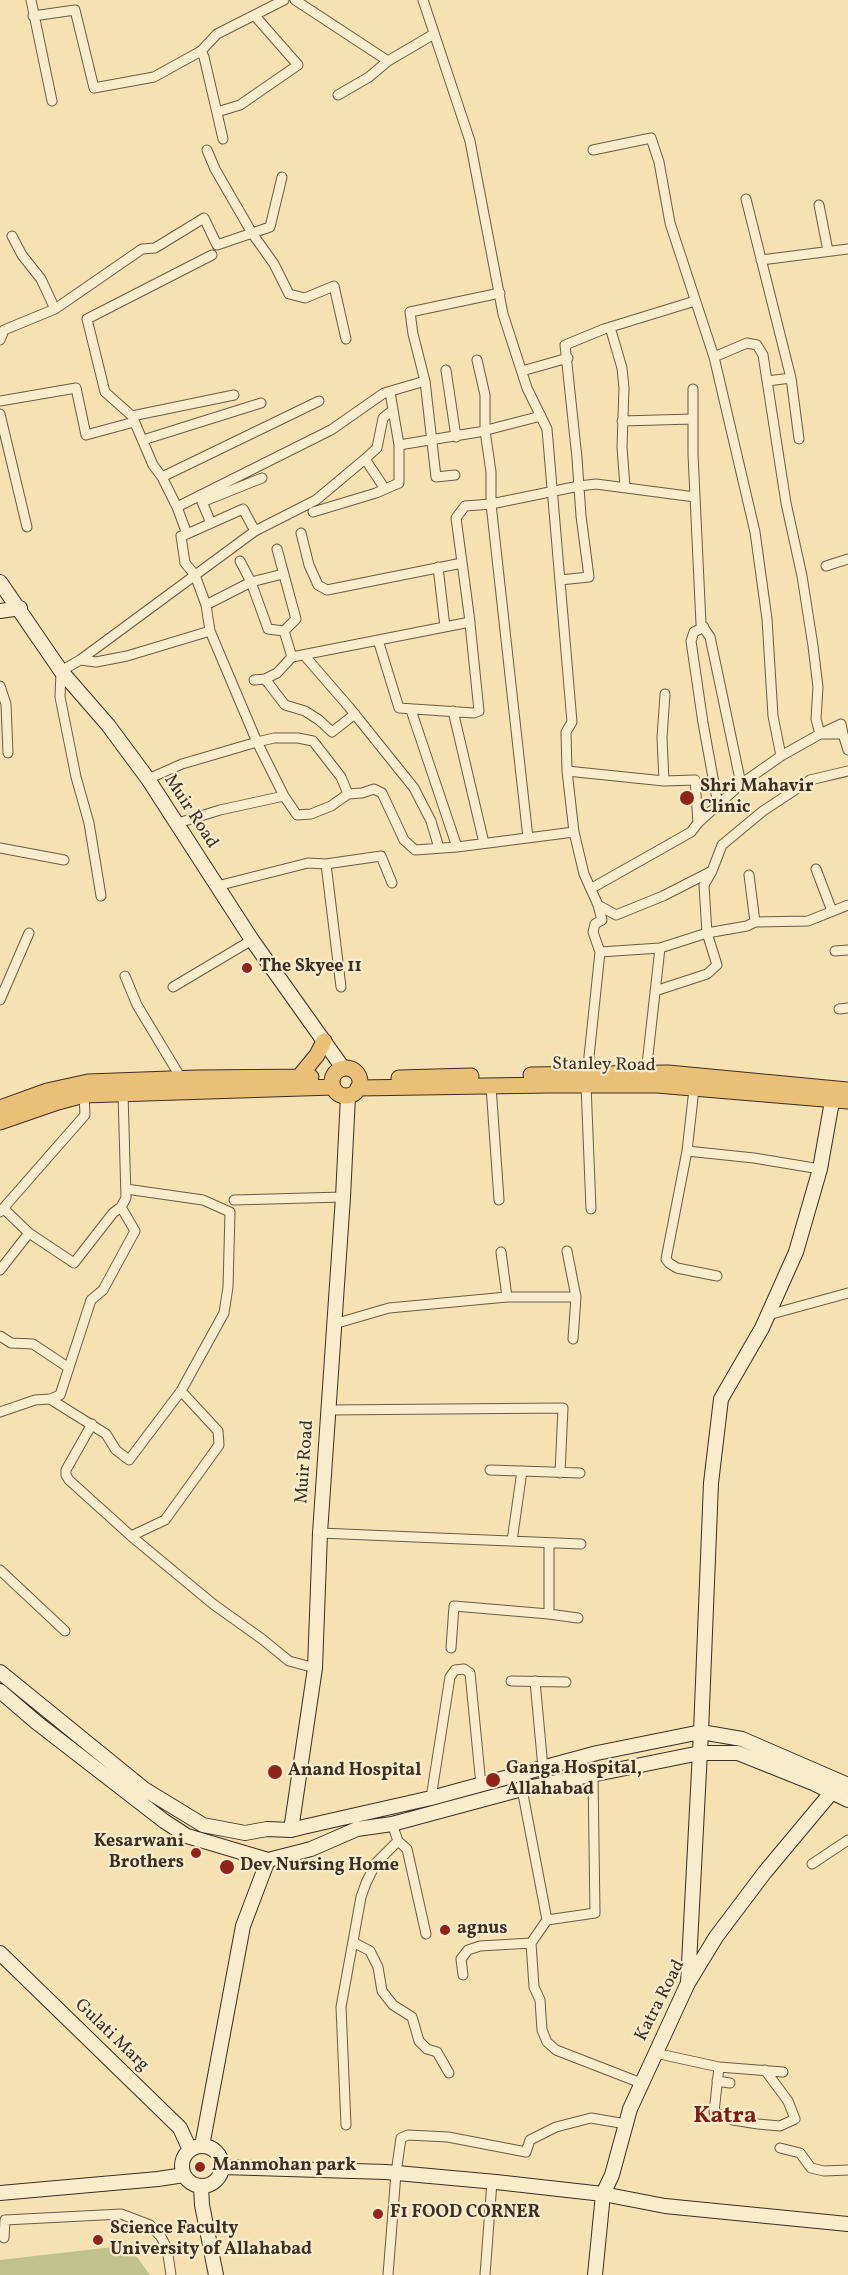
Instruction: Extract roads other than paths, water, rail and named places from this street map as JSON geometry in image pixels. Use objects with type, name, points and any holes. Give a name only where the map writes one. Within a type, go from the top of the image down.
[{"type":"main road","name":"Muir Road","points":[[0,582],[61,671],[108,725],[148,779],[252,940],[324,1041],[336,1078]]},
{"type":"main road","points":[[0,611],[20,608]]},
{"type":"main road","points":[[299,1077],[318,1055],[324,1041]]},
{"type":"main road","points":[[0,1122],[50,1104],[84,1095],[336,1078],[352,1069],[355,1088],[339,1094],[336,1078]]},
{"type":"main road","name":"Stanley Road","points":[[355,1088],[491,1086],[646,1072],[838,1093],[848,1101]]},
{"type":"main road","name":"Stanley Road","points":[[355,1088],[428,1076],[586,1079],[694,1089],[838,1093]]},
{"type":"main road","points":[[0,1108],[73,1084],[181,1078],[336,1078]]},
{"type":"main road","name":"Muir Road","points":[[300,1852],[308,1846],[297,1829],[315,1668],[320,1533],[328,1410],[343,1197],[355,1088]]},
{"type":"main road","points":[[688,1983],[711,1483],[722,1400],[768,1315],[795,1252],[820,1169],[838,1093]]},
{"type":"main road","points":[[0,1672],[144,1789],[203,1825],[245,1833],[267,1829],[297,1829],[431,1798],[597,1753],[701,1732],[742,1739],[840,1787],[848,1800]]},
{"type":"main road","points":[[0,1691],[36,1722],[187,1836],[264,1858],[311,1850],[357,1829],[392,1824],[522,1789],[700,1753],[738,1753],[813,1783],[840,1787]]},
{"type":"main road","name":"Katra Road","points":[[595,2275],[603,2194],[612,2175],[626,2124],[641,2083],[688,1983],[716,1936],[765,1872],[840,1787]]},
{"type":"main road","points":[[257,1831],[250,1839],[264,1858]]},
{"type":"main road","points":[[196,2148],[216,2152],[222,2167],[216,2181],[201,2186],[191,2183],[184,2175],[183,2162],[196,2148],[243,1926],[264,1858]]},
{"type":"main road","name":"Gulati Marg","points":[[0,1953],[180,2128],[196,2148]]},
{"type":"main road","points":[[222,2167],[396,2173],[603,2194],[665,2206],[848,2224]]},
{"type":"main road","points":[[0,2193],[158,2180],[184,2175]]},
{"type":"main road","points":[[201,2186],[202,2205],[216,2275]]},
{"type":"street","points":[[31,0],[52,101]]},
{"type":"street","points":[[33,16],[74,5],[94,88],[154,77],[201,51],[217,34],[284,0]]},
{"type":"street","points":[[295,0],[388,61]]},
{"type":"street","points":[[423,0],[470,141],[503,314],[522,371],[547,429],[572,722],[566,732],[567,771],[574,832],[585,874],[602,920],[595,924],[593,932],[600,952],[586,1079],[591,1209]]},
{"type":"street","points":[[217,112],[240,105],[298,65],[255,16]]},
{"type":"street","points":[[338,95],[388,61],[434,34]]},
{"type":"street","points":[[201,51],[223,139]]},
{"type":"street","points":[[593,150],[651,138],[659,162],[670,223],[714,357],[755,532],[767,619],[773,716],[781,756]]},
{"type":"street","points":[[207,150],[215,169],[252,233],[274,264],[289,294],[305,298],[334,286],[346,339]]},
{"type":"street","points":[[0,340],[4,330],[55,309],[142,249],[155,248],[204,218],[217,245],[270,226],[282,177]]},
{"type":"street","points":[[746,199],[790,378],[799,439]]},
{"type":"street","points":[[819,205],[828,251]]},
{"type":"street","points":[[12,236],[22,255],[41,279],[55,309]]},
{"type":"street","points":[[761,260],[848,249]]},
{"type":"street","points":[[187,534],[177,507],[162,477],[153,465],[133,419],[105,392],[87,319],[212,255]]},
{"type":"street","points":[[455,475],[436,477],[425,381],[410,312],[500,293]]},
{"type":"street","points":[[560,580],[589,577],[565,345],[610,327],[695,301]]},
{"type":"street","points":[[610,327],[622,368],[624,388],[622,459],[625,487]]},
{"type":"street","points":[[714,357],[747,343],[757,345],[763,355],[786,503],[802,576],[813,646],[818,687],[816,719],[820,734]]},
{"type":"street","points":[[522,371],[568,358]]},
{"type":"street","points":[[477,360],[485,395],[485,431],[491,472],[491,504],[528,838]]},
{"type":"street","points":[[446,370],[456,437]]},
{"type":"street","points":[[767,381],[790,378]]},
{"type":"street","points":[[177,507],[331,430],[390,392],[425,381]]},
{"type":"street","points":[[0,401],[76,388],[86,435],[133,419],[234,395]]},
{"type":"street","points":[[693,389],[701,624],[710,637],[741,784]]},
{"type":"street","points":[[313,512],[399,483],[399,445],[390,392]]},
{"type":"street","points":[[162,477],[319,402]]},
{"type":"street","points":[[142,440],[261,404]]},
{"type":"street","points":[[101,896],[89,823],[76,777],[60,697],[61,671],[80,660],[255,531],[316,500],[377,448],[383,418],[393,410]]},
{"type":"street","points":[[0,414],[27,527]]},
{"type":"street","points":[[399,445],[456,437],[541,416]]},
{"type":"street","points":[[622,421],[693,419]]},
{"type":"street","points":[[365,459],[385,489]]},
{"type":"street","points":[[211,524],[202,502],[262,478]]},
{"type":"street","points":[[378,640],[399,708],[474,713],[479,711],[456,518],[465,506],[491,504],[579,486],[625,487],[695,496]]},
{"type":"street","points":[[255,531],[243,509],[181,536],[180,544],[185,563],[195,576],[206,605],[210,631],[257,742],[284,796],[297,815],[311,814],[331,806],[348,794],[375,789],[382,794],[404,840],[415,850],[574,832]]},
{"type":"street","points":[[301,533],[309,565],[318,585],[327,590],[462,563]]},
{"type":"street","points":[[277,549],[296,619],[284,631]]},
{"type":"street","points":[[826,566],[848,559]]},
{"type":"street","points":[[240,561],[251,582],[268,629],[284,631]]},
{"type":"street","points":[[438,567],[445,627]]},
{"type":"street","points":[[206,605],[251,582],[283,574]]},
{"type":"street","points":[[254,680],[265,679],[277,672],[292,657],[470,622]]},
{"type":"street","points":[[704,627],[694,632],[692,641],[703,723],[718,805]]},
{"type":"street","points":[[80,660],[96,662],[127,656],[210,631]]},
{"type":"street","points":[[284,631],[292,657]]},
{"type":"street","points":[[304,655],[414,788],[431,821],[439,848]]},
{"type":"street","points":[[265,679],[285,705],[304,711],[319,720],[332,732],[355,714]]},
{"type":"street","points":[[0,686],[6,704],[8,753]]},
{"type":"street","points":[[664,781],[662,738],[665,694]]},
{"type":"street","points":[[411,710],[457,847]]},
{"type":"street","points":[[453,711],[484,843]]},
{"type":"street","points":[[592,888],[691,832],[741,784],[781,756],[820,734],[843,734],[848,750]]},
{"type":"street","points":[[148,779],[182,764],[257,742],[274,738],[298,738],[313,741],[341,777],[348,794]]},
{"type":"street","points":[[567,771],[664,781],[695,780],[698,823]]},
{"type":"street","points":[[655,991],[707,974],[717,965],[707,933],[704,885],[722,844],[763,811],[810,780],[848,771]]},
{"type":"street","points":[[176,824],[220,810],[284,796]]},
{"type":"street","points":[[0,848],[64,860]]},
{"type":"street","points":[[217,886],[308,863],[326,864],[381,856],[392,883]]},
{"type":"street","points":[[326,864],[341,987]]},
{"type":"street","points":[[816,869],[832,911]]},
{"type":"street","points":[[598,905],[616,915],[663,896],[712,871]]},
{"type":"street","points":[[749,875],[755,922]]},
{"type":"street","points":[[600,952],[660,948],[707,933],[747,926],[755,922],[808,921],[848,905]]},
{"type":"street","points":[[0,1000],[29,933]]},
{"type":"street","points":[[173,987],[252,940]]},
{"type":"street","points":[[646,1072],[660,948]]},
{"type":"street","points":[[835,951],[848,950]]},
{"type":"street","points":[[125,976],[137,1005],[181,1078]]},
{"type":"street","points":[[491,1086],[499,1200]]},
{"type":"street","points":[[694,1089],[687,1150],[666,1259],[677,1268],[717,1276]]},
{"type":"street","points":[[84,1095],[85,1115],[2,1210],[30,1233],[74,1263],[126,1198],[123,1093]]},
{"type":"street","points":[[687,1150],[820,1169]]},
{"type":"street","points":[[50,1399],[106,1434],[116,1450],[129,1460],[181,1390],[225,1313],[230,1212],[203,1200],[126,1189]]},
{"type":"street","points":[[234,1200],[343,1197]]},
{"type":"street","points":[[0,1412],[35,1400],[50,1399],[60,1395],[92,1300],[103,1290],[135,1231],[121,1207]]},
{"type":"street","points":[[0,1270],[30,1233]]},
{"type":"street","points":[[567,1251],[576,1297],[573,1339]]},
{"type":"street","points":[[501,1252],[507,1297]]},
{"type":"street","points":[[768,1315],[848,1293]]},
{"type":"street","points":[[334,1324],[389,1308],[507,1297],[576,1297]]},
{"type":"street","points":[[0,1336],[11,1343],[33,1344],[69,1368]]},
{"type":"street","points":[[130,1536],[165,1520],[219,1445],[218,1431],[181,1390]]},
{"type":"street","points":[[328,1410],[563,1408],[560,1473]]},
{"type":"street","points":[[92,1424],[72,1458],[66,1475],[130,1536],[213,1604],[289,1661],[315,1668]]},
{"type":"street","points":[[490,1470],[580,1473]]},
{"type":"street","points":[[512,1541],[522,1471]]},
{"type":"street","points":[[320,1533],[581,1544]]},
{"type":"street","points":[[549,1543],[549,1614]]},
{"type":"street","points":[[0,1570],[65,1631]]},
{"type":"street","points":[[452,1648],[454,1606],[578,1617]]},
{"type":"street","points":[[431,1798],[450,1677],[455,1670],[464,1669],[470,1674],[481,1785]]},
{"type":"street","points":[[511,1681],[566,1682]]},
{"type":"street","points":[[535,1681],[543,1768]]},
{"type":"street","points":[[547,1920],[595,1913],[593,1774]]},
{"type":"street","points":[[522,1789],[547,1920],[531,1943],[534,1987],[540,2000],[542,2031],[547,2042],[556,2050],[641,2083]]},
{"type":"street","points":[[392,1824],[398,1841],[407,1849],[426,1934]]},
{"type":"street","points":[[812,1864],[848,1840]]},
{"type":"street","points":[[346,2125],[341,2007],[366,1882],[376,1863],[398,1841]]},
{"type":"street","points":[[353,1942],[370,1951],[378,1967],[382,1991],[393,2006],[412,2017],[419,2041],[427,2049],[437,2052],[449,2073]]},
{"type":"street","points":[[463,1975],[460,1959],[468,1950],[488,1945],[531,1943]]},
{"type":"street","points":[[655,2053],[719,2067],[783,2072]]},
{"type":"street","points":[[719,2067],[714,2112],[733,2120],[780,2126],[795,2119],[788,2102],[765,2070]]},
{"type":"street","points":[[717,2081],[730,2083]]},
{"type":"street","points":[[388,2275],[401,2138],[408,2135],[447,2137],[526,2152],[530,2140],[556,2127],[591,2118],[626,2124]]},
{"type":"street","points":[[780,2148],[800,2153],[811,2168],[824,2171],[848,2170]]},
{"type":"street","points":[[485,2275],[492,2182]]},
{"type":"street","points":[[4,2238],[5,2220],[121,2214],[150,2225],[161,2237],[167,2248],[171,2275]]},
{"type":"place","name":"Shri Mahavir Clinic","points":[[687,798]]},
{"type":"place","name":"The Skyee 11","points":[[247,968]]},
{"type":"place","name":"Anand Hospital","points":[[275,1772]]},
{"type":"place","name":"Ganga Hospital, Allahabad","points":[[493,1780]]},
{"type":"place","name":"Kesarwani Brothers","points":[[196,1853]]},
{"type":"place","name":"Dev Nursing Home","points":[[227,1867]]},
{"type":"place","name":"agnus","points":[[445,1930]]},
{"type":"place","name":"Manmohan park","points":[[200,2167]]},
{"type":"place","name":"F1 FOOD CORNER","points":[[378,2214]]},
{"type":"place","name":"Science Faculty University of Allahabad","points":[[98,2240]]},
{"type":"district","name":"Katra","points":[[725,2118]]}]
